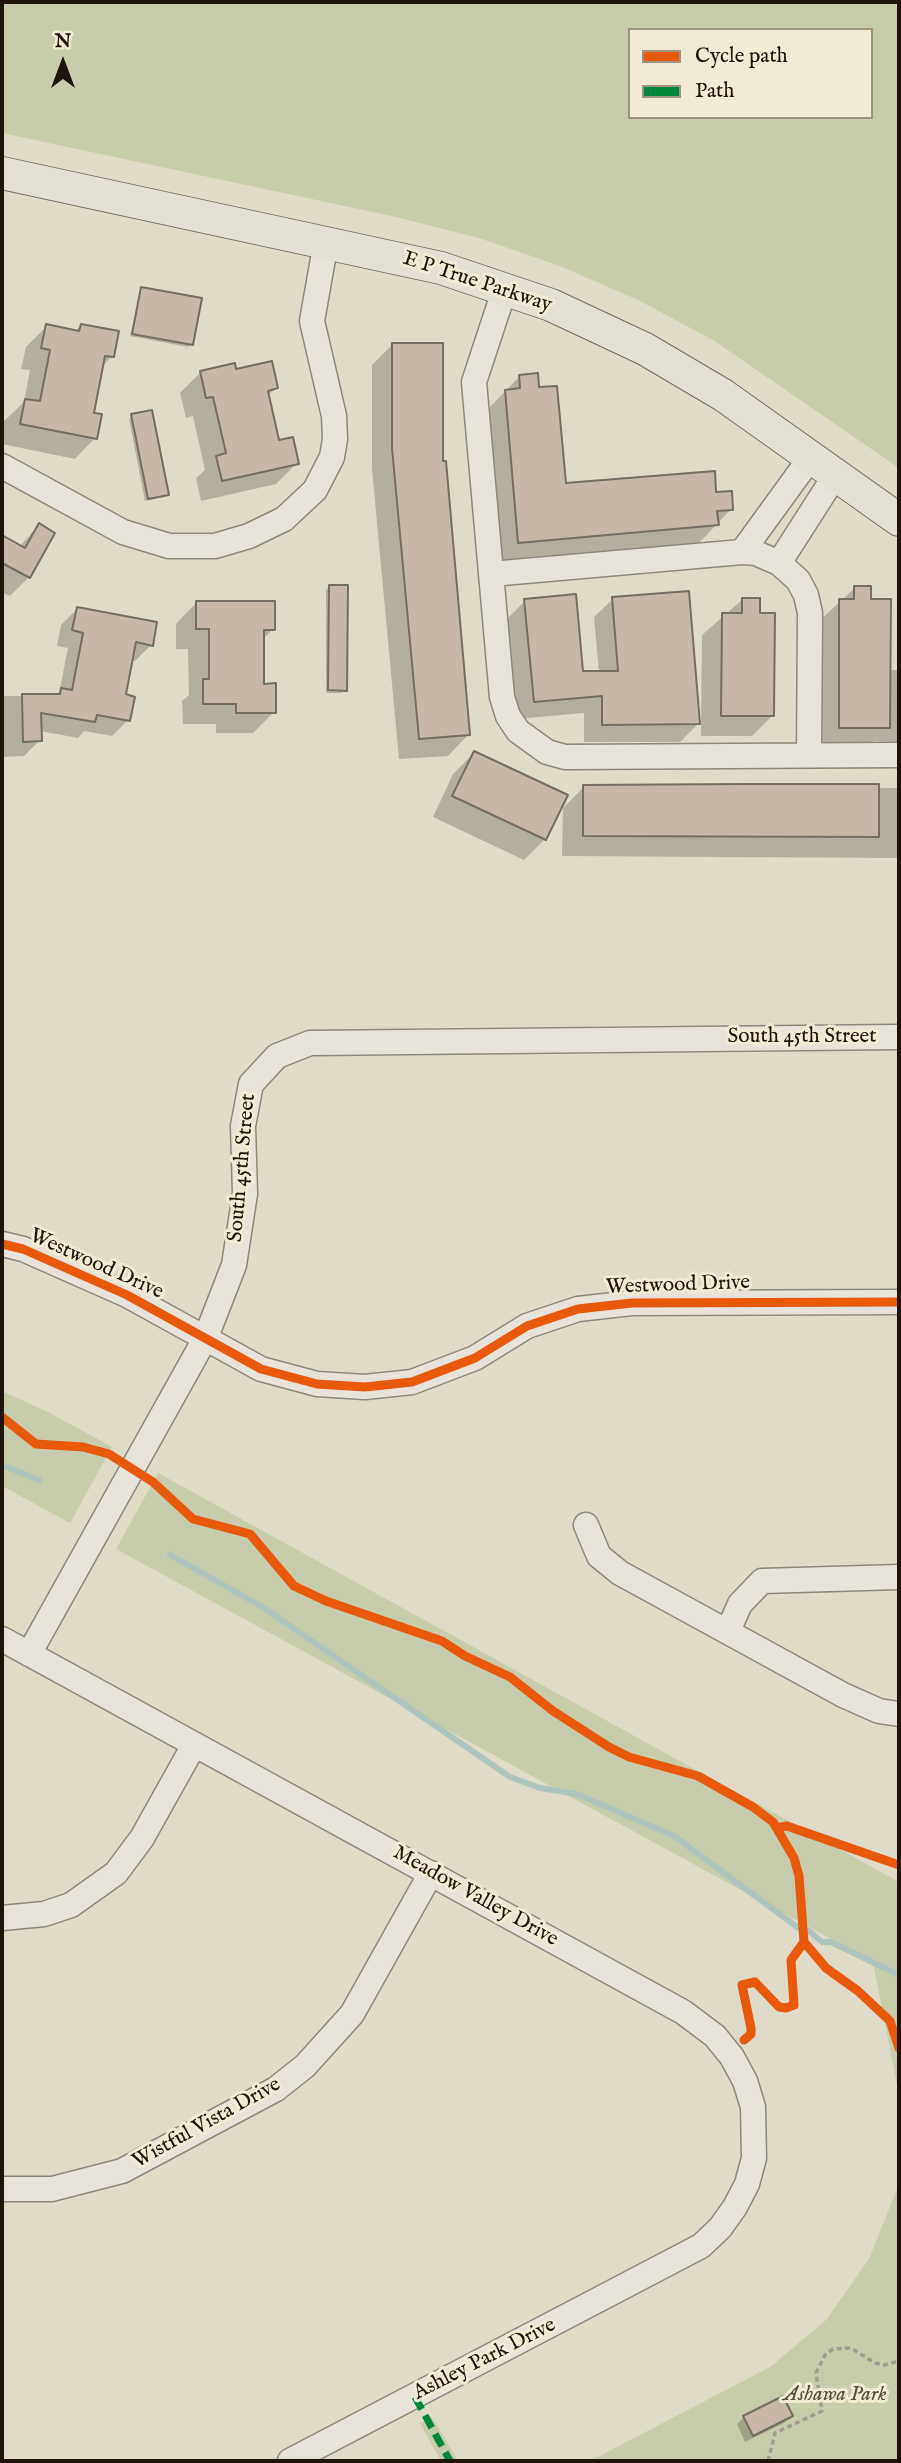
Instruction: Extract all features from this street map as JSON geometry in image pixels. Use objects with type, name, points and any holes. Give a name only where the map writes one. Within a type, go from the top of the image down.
[{"type":"main road","name":"E P True Parkway","points":[[2,173],[440,268],[505,288],[645,349],[723,395],[899,520]]},
{"type":"street","points":[[2,466],[123,532],[169,546],[199,548],[232,542],[284,519],[316,490],[332,457],[335,439],[334,416],[312,321],[326,242]]},
{"type":"street","points":[[505,288],[474,382],[502,697],[508,716],[518,731],[538,748],[565,757],[899,755]]},
{"type":"street","points":[[743,552],[824,466]]},
{"type":"street","points":[[779,563],[824,466]]},
{"type":"street","points":[[491,574],[743,552],[756,553],[779,563],[798,580],[806,595],[810,613],[809,755]]},
{"type":"street","name":"South 45th Street","points":[[29,1654],[206,1336],[234,1265],[245,1194],[243,1126],[251,1084],[277,1056],[310,1043],[899,1037]]},
{"type":"street","name":"Westwood Drive","points":[[2,1244],[23,1250],[127,1295],[206,1336],[261,1369],[317,1384],[365,1387],[412,1382],[475,1358],[527,1326],[578,1308],[683,1302],[899,1301]]},
{"type":"street","points":[[586,1525],[599,1556],[620,1573],[843,1695],[878,1711],[899,1714]]},
{"type":"street","points":[[728,1630],[740,1604],[762,1581],[899,1577]]},
{"type":"street","name":"Meadow Valley Drive","points":[[2,1639],[695,2019],[715,2036],[732,2057],[745,2081],[753,2107],[754,2158],[735,2207],[720,2228],[680,2258]]},
{"type":"street","points":[[2,1919],[44,1914],[71,1905],[116,1873],[142,1838],[194,1745]]},
{"type":"street","name":"Wistful Vista Drive","points":[[2,2189],[52,2189],[122,2171],[276,2089],[305,2066],[352,2014],[431,1873]]},
{"type":"street","name":"Ashley Park Drive","points":[[290,2461],[680,2258]]},
{"type":"path","points":[[768,2461],[775,2433],[822,2411],[816,2373],[825,2355],[833,2350],[851,2348],[875,2364],[884,2365],[899,2361]]},
{"type":"green space","points":[[2,2],[899,2],[899,468],[713,340],[638,300],[560,266],[479,238],[396,217],[2,133]]},
{"type":"green space","points":[[2,1391],[48,1412],[112,1447],[70,1523],[2,1486]]},
{"type":"green space","points":[[158,1473],[899,1882],[899,2095],[873,1962],[116,1549]]},
{"type":"green space","name":"Ashawa Park","points":[[899,2184],[899,2461],[590,2461],[770,2367],[826,2320],[869,2259]]},
{"type":"green space","points":[[432,2417],[458,2461],[441,2461],[420,2423]]},
{"type":"building","points":[[141,287],[202,298],[193,345],[132,334]]},
{"type":"building","points":[[46,324],[79,331],[81,324],[119,331],[114,357],[105,356],[94,413],[102,414],[97,439],[20,424],[25,399],[40,401],[50,350],[41,348]]},
{"type":"building","points":[[392,343],[443,343],[443,461],[446,461],[470,735],[419,739],[392,448]]},
{"type":"building","points":[[272,361],[278,388],[268,391],[279,440],[293,437],[299,464],[222,481],[216,456],[226,453],[213,397],[206,398],[200,371],[235,363],[236,369]]},
{"type":"building","points":[[538,373],[539,387],[557,386],[566,483],[715,471],[716,492],[732,491],[733,510],[717,511],[719,525],[518,543],[505,390],[520,388],[519,375]]},
{"type":"building","points":[[152,410],[169,495],[148,499],[131,414]]},
{"type":"building","points":[[39,523],[55,533],[30,578],[2,563],[2,535],[25,548]]},
{"type":"building","points":[[329,585],[348,585],[347,691],[328,690]]},
{"type":"building","points":[[854,586],[871,586],[871,599],[891,599],[890,728],[839,728],[839,599],[854,599]]},
{"type":"building","points":[[689,591],[700,724],[602,725],[602,696],[534,702],[524,599],[576,594],[583,671],[618,671],[612,597]]},
{"type":"building","points":[[742,598],[760,598],[760,613],[775,613],[774,716],[721,716],[722,613],[742,613]]},
{"type":"building","points":[[196,601],[275,601],[275,630],[264,630],[264,684],[276,683],[276,713],[236,713],[236,704],[203,704],[203,679],[209,679],[209,629],[196,629]]},
{"type":"building","points":[[77,607],[157,622],[153,646],[136,642],[126,694],[135,697],[130,721],[97,715],[95,722],[41,713],[42,741],[23,742],[22,694],[60,694],[61,688],[72,690],[83,633],[72,630]]},
{"type":"building","points":[[474,751],[568,795],[546,840],[452,796]]},
{"type":"building","points":[[879,784],[879,837],[583,836],[583,785]]},
{"type":"building","points":[[783,2396],[793,2416],[753,2436],[743,2416]]},
{"type":"waterway","points":[[2,1465],[39,1480]]},
{"type":"waterway","points":[[170,1555],[261,1606],[510,1777],[540,1788],[577,1794],[674,1836],[800,1929]]},
{"type":"waterway","points":[[809,1931],[822,1942],[831,1942],[899,1975]]},
{"type":"marked path","points":[[415,2397],[450,2461]]},
{"type":"cycle path","points":[[2,1244],[23,1249],[127,1295],[261,1369],[317,1384],[365,1387],[412,1382],[475,1358],[527,1326],[578,1309],[632,1303],[899,1302]]},
{"type":"cycle path","points":[[2,1417],[36,1444],[83,1447],[109,1454],[153,1482],[193,1519],[250,1534],[294,1586],[326,1601],[442,1641],[465,1656],[510,1677],[553,1711],[609,1747],[629,1757],[698,1776],[753,1807],[773,1822],[794,1858],[799,1876],[804,1942],[826,1968],[858,1991],[890,2021],[899,2048]]},
{"type":"cycle path","points":[[777,1828],[787,1826],[899,1865]]},
{"type":"cycle path","points":[[744,2040],[751,2034],[751,2028],[742,1985],[755,1982],[779,2007],[794,2005],[791,1960],[804,1942]]}]
